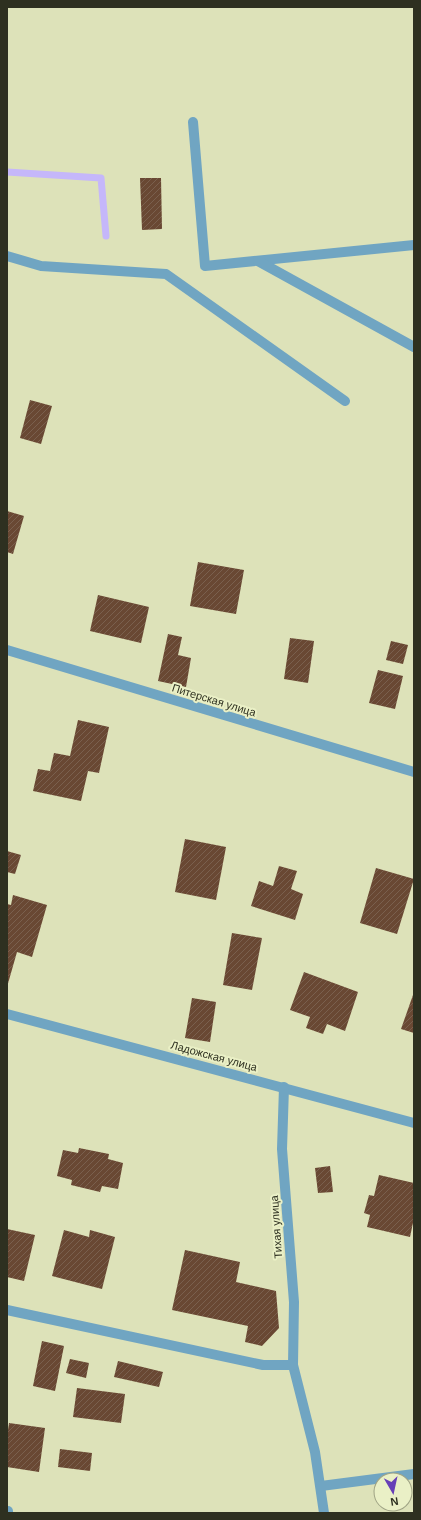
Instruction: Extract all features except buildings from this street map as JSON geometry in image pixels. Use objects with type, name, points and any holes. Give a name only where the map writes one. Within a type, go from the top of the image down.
[{"type":"street","points":[[193,122],[205,266],[414,245]]},
{"type":"street","points":[[7,256],[40,266],[166,274],[345,401]]},
{"type":"street","points":[[258,261],[414,347]]},
{"type":"street","name":"Питерская улица","points":[[7,650],[414,772]]},
{"type":"street","name":"Ладожская улица","points":[[7,1014],[414,1123]]},
{"type":"street","name":"Тихая улица","points":[[284,1087],[282,1149],[294,1302],[293,1365],[315,1452],[324,1513]]},
{"type":"street","points":[[7,1310],[263,1365],[293,1365]]},
{"type":"street","points":[[321,1486],[414,1474]]},
{"type":"waterway","points":[[7,172],[101,178],[106,236]]}]
